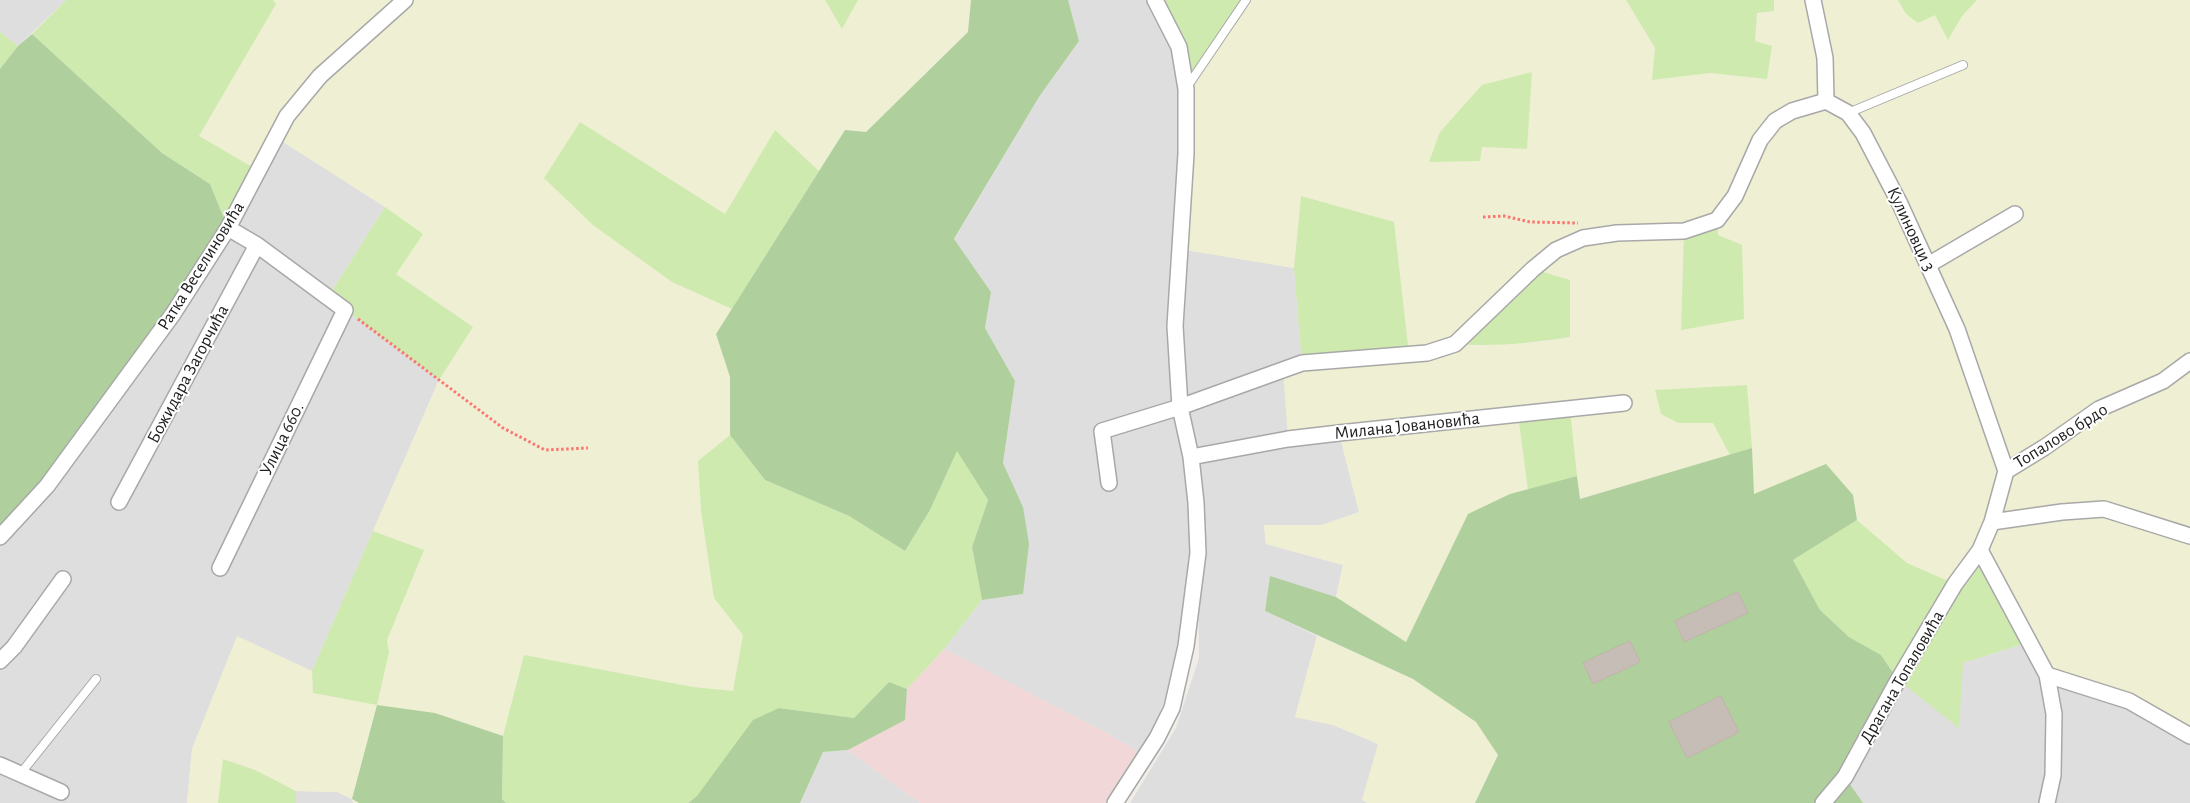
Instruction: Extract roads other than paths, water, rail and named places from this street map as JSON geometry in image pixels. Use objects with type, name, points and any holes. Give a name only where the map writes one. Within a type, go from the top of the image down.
[{"type":"street","name":"Ратка Веселиновића","points":[[0,538],[47,486],[173,314],[228,228],[287,116],[320,76],[405,0]]},
{"type":"street","points":[[1115,803],[1157,738],[1172,708],[1186,646],[1198,554],[1196,503],[1191,457],[1180,407],[1175,326],[1186,154],[1186,89],[1180,47],[1155,0]]},
{"type":"street","points":[[1109,482],[1102,431],[1180,407],[1302,363],[1426,353],[1455,344],[1532,269],[1556,250],[1583,238],[1617,233],[1684,231],[1717,220],[1735,196],[1760,140],[1775,121],[1792,111],[1826,101],[1825,58],[1813,0]]},
{"type":"street","name":"Кулиновци 3","points":[[1826,101],[1848,113],[1863,134],[1900,204],[1968,358],[2006,471]]},
{"type":"street","points":[[1928,265],[2015,214]]},
{"type":"street","points":[[228,228],[257,245]]},
{"type":"street","name":"Улица 660.","points":[[220,568],[345,310],[257,245]]},
{"type":"street","name":"Божидара Загорчића","points":[[119,502],[257,245]]},
{"type":"street","name":"Топалово брдо","points":[[1980,550],[1992,522],[2006,471],[2045,448],[2099,409],[2163,381],[2190,361]]},
{"type":"street","name":"Милана Јовановића","points":[[1191,457],[1288,439],[1624,403]]},
{"type":"street","points":[[1992,522],[2062,512],[2104,509],[2190,536]]},
{"type":"street","points":[[1980,550],[2047,675],[2054,714],[2053,775],[2047,803]]},
{"type":"street","name":"Драгана Топаловића","points":[[1823,803],[1845,777],[1898,680],[1955,584],[1980,550]]},
{"type":"street","points":[[0,661],[14,647],[63,579]]},
{"type":"street","points":[[2047,675],[2129,702],[2190,736]]},
{"type":"street","points":[[0,766],[61,792]]},
{"type":"lane","points":[[1186,89],[1246,0]]},
{"type":"lane","points":[[1848,113],[1963,65]]},
{"type":"lane","points":[[21,774],[96,679]]}]
